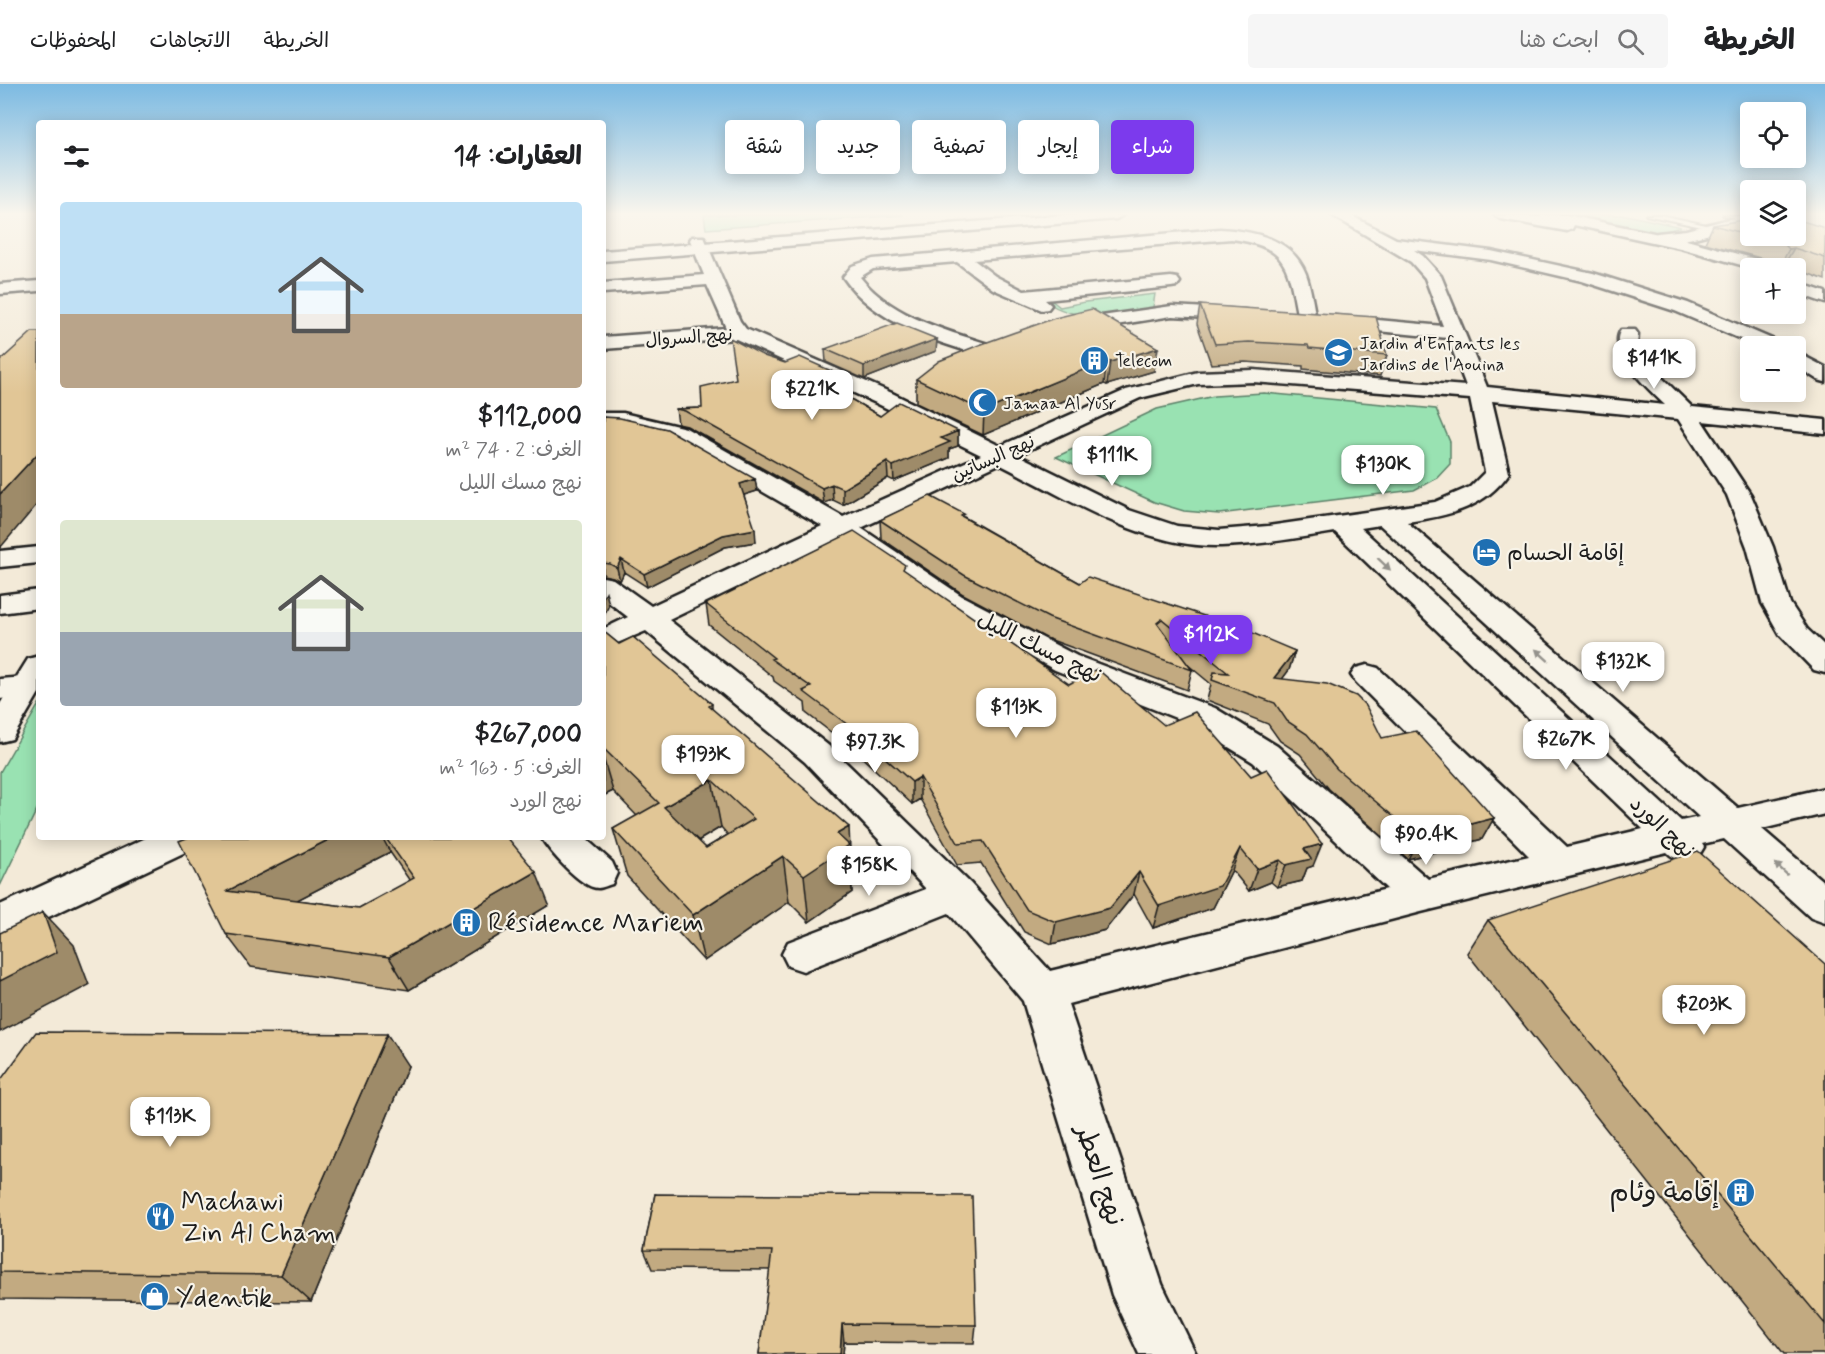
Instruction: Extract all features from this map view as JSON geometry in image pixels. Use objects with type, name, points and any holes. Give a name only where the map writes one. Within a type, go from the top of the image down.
[{"type":"street","points":[[713,274],[731,322],[739,333]]},
{"type":"street","points":[[852,274],[851,277],[869,297],[891,312],[994,352]]},
{"type":"street","points":[[979,274],[1022,297],[1088,322]]},
{"type":"street","points":[[1172,311],[1173,274]]},
{"type":"street","points":[[1297,274],[1307,319]]},
{"type":"street","points":[[1431,274],[1479,393]]},
{"type":"street","points":[[1571,274],[1600,281],[1703,316],[1749,336]]},
{"type":"street","points":[[606,288],[715,279]]},
{"type":"street","points":[[1806,281],[1825,288]]},
{"type":"street","points":[[1022,297],[1171,282]]},
{"type":"street","points":[[0,289],[36,286]]},
{"type":"street","points":[[1806,291],[1825,298]]},
{"type":"street","points":[[1050,332],[1088,322],[1172,311],[1262,316]]},
{"type":"street","points":[[1284,318],[1455,333]]},
{"type":"street","name":"نهج السروال","points":[[606,343],[739,333],[884,398],[1120,515],[1173,533],[1218,538],[1341,524],[1441,509],[1479,492],[1497,474],[1493,447],[1479,393]]},
{"type":"street","points":[[1628,334],[1627,347],[1632,355],[1643,370],[1685,413],[1739,495],[1770,574],[1776,603],[1795,635],[1825,663]]},
{"type":"street","points":[[972,362],[1012,346]]},
{"type":"street","points":[[1806,364],[1825,376]]},
{"type":"street","name":"نهج البساتين","points":[[606,639],[842,527],[1133,394],[1198,378],[1253,376],[1479,393],[1825,427]]},
{"type":"street","points":[[884,398],[906,389]]},
{"type":"street","name":"نهج مسك الليل","points":[[606,420],[623,420],[678,433],[842,527],[952,602],[1066,663],[1203,716],[1265,754],[1421,896]]},
{"type":"street","name":"نهج الورد","points":[[1386,517],[1825,908]]},
{"type":"street","name":"نهج الورد","points":[[1341,524],[1707,868]]},
{"type":"street","points":[[0,559],[36,555]]},
{"type":"street","points":[[606,587],[650,619],[818,754],[957,894],[1042,992],[1421,896],[1825,801]]},
{"type":"street","points":[[0,604],[36,599]]},
{"type":"street","points":[[1367,675],[1560,863]]},
{"type":"street","points":[[0,731],[22,681]]},
{"type":"street","points":[[0,923],[177,840]]},
{"type":"street","points":[[563,840],[598,873]]},
{"type":"street","points":[[803,954],[957,894]]},
{"type":"street","name":"نهج العطر","points":[[1042,992],[1139,1295],[1168,1354]]},
{"type":"green space","points":[[1155,294],[1153,307],[1148,311],[1108,316],[1070,313],[1045,301],[1051,300],[1060,307]]},
{"type":"green space","points":[[1264,393],[1436,409],[1450,442],[1450,464],[1437,478],[1414,490],[1219,514],[1184,511],[1154,502],[1056,457],[1157,409],[1214,396]]},
{"type":"green space","points":[[36,709],[36,811],[0,886],[0,772]]},
{"type":"building","points":[[1200,305],[1376,317],[1387,355],[1309,348],[1308,345],[1249,342],[1215,344]]},
{"type":"building","points":[[1092,309],[1158,348],[1110,362],[1107,360],[984,411],[916,379],[939,361],[979,345],[1055,318]]},
{"type":"building","points":[[897,323],[937,339],[864,366],[825,349]]},
{"type":"building","points":[[32,332],[36,332],[36,455],[0,494],[0,361]]},
{"type":"building","points":[[730,338],[764,356],[785,363],[800,357],[838,374],[819,381],[880,416],[899,402],[958,431],[941,438],[950,442],[893,466],[887,462],[843,489],[832,484],[822,488],[685,411],[676,409],[702,408],[701,387],[736,379]]},
{"type":"building","points":[[606,417],[620,418],[667,429],[755,479],[740,484],[755,529],[723,535],[644,574],[621,559],[617,568],[606,563]]},
{"type":"building","points":[[930,496],[1080,583],[1088,577],[1243,629],[1295,651],[1274,678],[1327,684],[1356,696],[1366,706],[1382,738],[1416,731],[1494,818],[1419,838],[1337,769],[1307,734],[1287,721],[1275,703],[1212,680],[1214,672],[1228,673],[1162,619],[1157,623],[1192,670],[1049,618],[964,575],[880,520]]},
{"type":"building","points":[[854,531],[905,565],[903,569],[1069,684],[1097,669],[1164,725],[1195,712],[1251,776],[1267,769],[1322,844],[1304,849],[1311,859],[1286,865],[1280,860],[1257,869],[1240,848],[1220,886],[1159,906],[1139,872],[1110,908],[1056,922],[1027,910],[983,841],[958,843],[920,777],[912,782],[852,728],[803,691],[811,687],[771,659],[774,658],[706,604]]},
{"type":"building","points":[[606,633],[619,644],[633,637],[712,704],[709,706],[849,827],[837,834],[849,845],[804,875],[783,856],[693,915],[613,829],[659,803],[606,751]],"holes":[[[712,780],[754,819],[706,848],[664,807]]]},
{"type":"building","points":[[328,840],[227,891],[359,908],[414,878],[387,840],[509,840],[536,872],[389,957],[226,934],[179,841]]},
{"type":"building","name":"إقامة وئام","points":[[1698,851],[1825,964],[1825,1324],[1488,920]]},
{"type":"building","points":[[43,912],[57,952],[0,981],[0,933]]},
{"type":"building","points":[[36,1032],[387,1034],[281,1275],[0,1272],[0,1081]]},
{"type":"building","points":[[655,1194],[972,1196],[976,1325],[842,1324],[840,1354],[759,1354],[772,1251],[644,1250]]},
{"type":"place","name":"Jardin d'Enfants les Jardins de l'Aouina","points":[[1338,353]]},
{"type":"place","name":"Telecom","points":[[1094,360]]},
{"type":"place","name":"Jamaa Al Yusr","points":[[982,403]]},
{"type":"place","name":"إقامة الحسام","points":[[1486,552]]},
{"type":"place","name":"Résidence Mariem","points":[[467,922]]},
{"type":"place","name":"إقامة وئام","points":[[1740,1192]]},
{"type":"place","name":"Machawi Zin Al Cham","points":[[160,1217]]},
{"type":"place","name":"Ydentik","points":[[155,1297]]}]
